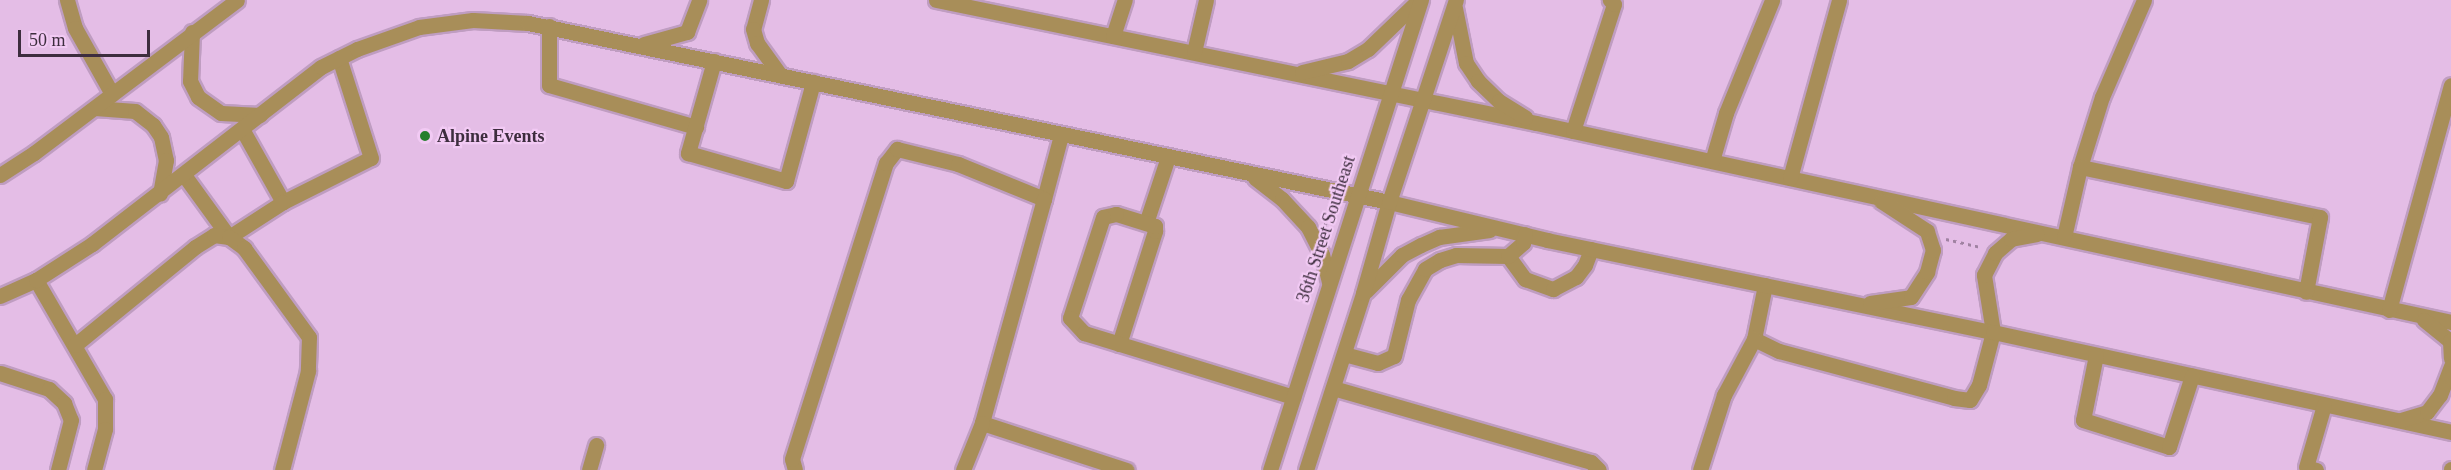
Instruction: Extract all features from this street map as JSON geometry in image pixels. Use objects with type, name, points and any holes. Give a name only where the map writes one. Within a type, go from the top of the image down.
[{"type":"street","points":[[67,0],[75,28],[112,94]]},
{"type":"street","points":[[0,175],[95,108],[237,0]]},
{"type":"street","points":[[642,45],[687,32],[699,0]]},
{"type":"street","points":[[761,0],[753,29],[757,44],[780,75]]},
{"type":"street","points":[[936,0],[1536,123],[2046,232],[2306,292],[2451,322]]},
{"type":"street","points":[[1113,36],[1125,0]]},
{"type":"street","points":[[1194,52],[1206,0]]},
{"type":"street","points":[[1298,73],[1348,61],[1368,49],[1420,0]]},
{"type":"street","name":"36th Street Southeast","points":[[1270,470],[1357,196],[1392,94],[1420,0]]},
{"type":"street","points":[[1573,131],[1614,4],[1610,0]]},
{"type":"street","points":[[1712,161],[1726,113],[1773,0]]},
{"type":"street","points":[[1790,178],[1839,0]]},
{"type":"street","points":[[2064,237],[2080,168],[2102,97],[2144,0]]},
{"type":"street","points":[[1455,3],[1466,63],[1478,81],[1499,101],[1536,123]]},
{"type":"street","points":[[1306,470],[1364,293],[1389,202],[1455,3]]},
{"type":"street","points":[[0,296],[36,280],[92,243],[184,175],[321,67],[419,27],[472,20],[549,26],[642,45],[1061,135],[1389,202],[1591,249],[1993,332],[2451,432]]},
{"type":"street","points":[[549,26],[549,85],[696,126]]},
{"type":"street","points":[[192,32],[190,81],[198,97],[220,113],[260,115]]},
{"type":"street","points":[[75,345],[195,247],[214,235],[229,237],[284,202],[371,158],[339,58]]},
{"type":"street","points":[[714,61],[688,153],[786,181],[813,82]]},
{"type":"street","points":[[2389,310],[2451,85]]},
{"type":"street","points":[[95,108],[135,111],[153,125],[161,136],[166,160],[160,193]]},
{"type":"street","points":[[243,129],[284,202]]},
{"type":"street","points":[[963,470],[982,423],[1061,135]]},
{"type":"street","points":[[795,470],[792,459],[806,413],[886,163],[897,149],[958,164],[1044,199]]},
{"type":"street","points":[[1146,223],[1168,157]]},
{"type":"street","points":[[2080,168],[2320,217],[2306,292]]},
{"type":"street","points":[[1250,174],[1282,199],[1308,226],[1322,254],[1329,283]]},
{"type":"street","points":[[184,175],[229,237],[244,248],[309,337],[308,370],[282,470]]},
{"type":"street","points":[[1858,304],[1911,297],[1927,272],[1933,250],[1927,231],[1874,196]]},
{"type":"street","points":[[1119,344],[1155,226],[1116,214],[1103,217],[1070,318],[1084,333],[1119,344],[1293,397]]},
{"type":"street","points":[[1364,293],[1402,255],[1421,245],[1439,237],[1502,229]]},
{"type":"street","points":[[1754,339],[1779,351],[1954,398],[1970,399],[1979,385],[1993,332],[1984,275],[1995,253],[2011,239],[2046,232]]},
{"type":"street","points":[[1344,354],[1378,363],[1394,356],[1408,300],[1415,283],[1425,269],[1440,260],[1474,254],[1494,257],[1508,256],[1523,243],[1525,234]]},
{"type":"street","points":[[1508,256],[1525,279],[1553,289],[1576,277],[1585,265],[1591,249]]},
{"type":"street","points":[[36,280],[105,399],[105,429],[94,470]]},
{"type":"street","points":[[1700,470],[1724,394],[1754,339],[1765,285]]},
{"type":"street","points":[[2419,316],[2450,341],[2451,358]]},
{"type":"street","points":[[2096,355],[2083,420],[2169,447],[2192,376]]},
{"type":"street","points":[[2398,421],[2427,412],[2440,396],[2451,366]]},
{"type":"street","points":[[0,373],[49,389],[64,403],[70,420],[58,470]]},
{"type":"street","points":[[1333,388],[1591,462],[1599,470]]},
{"type":"street","points":[[2309,469],[2324,405]]},
{"type":"street","points":[[982,423],[1127,470]]},
{"type":"street","points":[[589,470],[596,445]]},
{"type":"path","points":[[1322,233],[1330,208]]},
{"type":"path","points":[[1939,238],[1982,247]]},
{"type":"place","name":"Alpine Events","points":[[425,136]]}]
